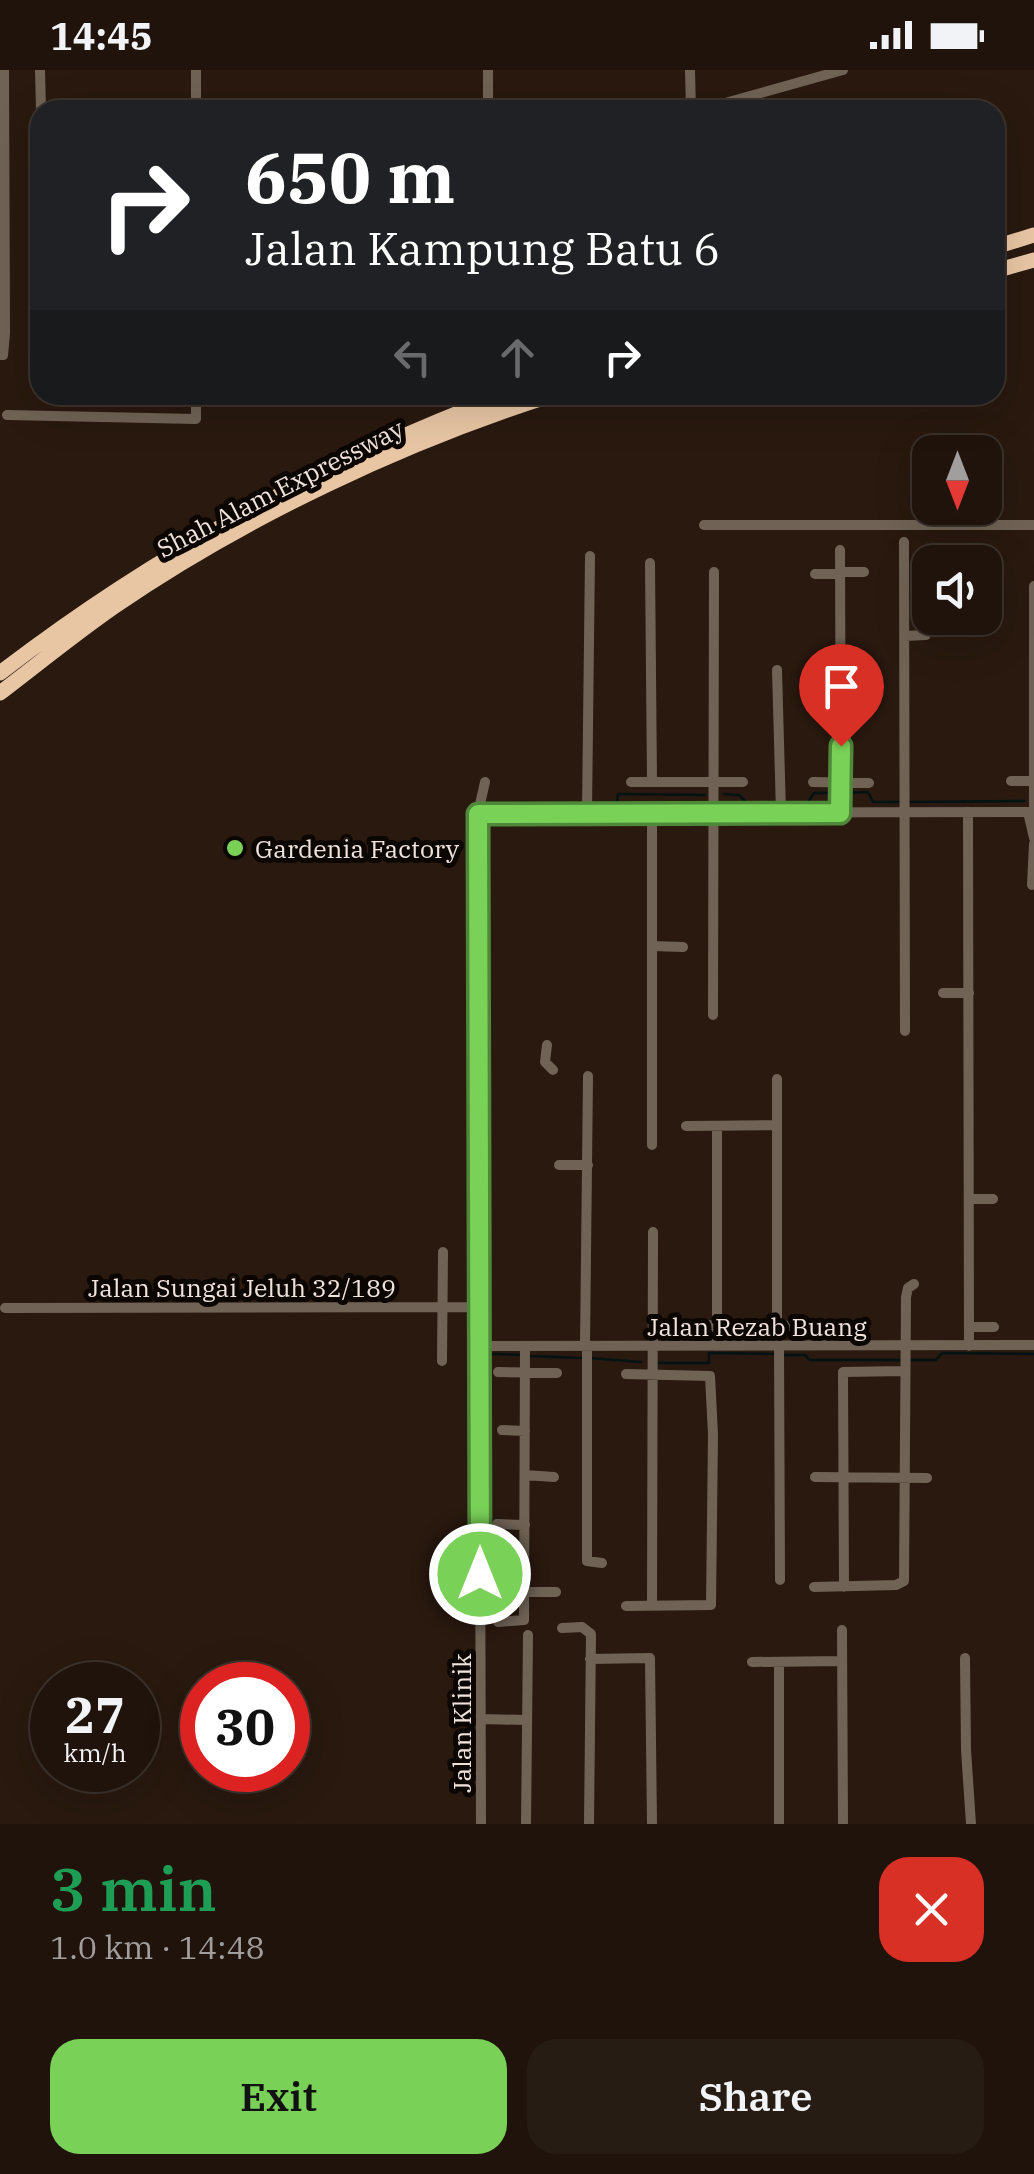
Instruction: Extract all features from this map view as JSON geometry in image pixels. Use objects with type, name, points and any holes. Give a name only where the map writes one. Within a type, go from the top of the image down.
[{"type":"highway","points":[[1005,243],[1029,236]]},
{"type":"highway","points":[[1005,268],[1034,261]]},
{"type":"highway","name":"Shah Alam Expressway","points":[[0,674],[104,596],[211,530],[345,460],[480,405]]},
{"type":"highway","name":"Shah Alam Expressway","points":[[0,693],[116,606],[218,543],[378,462],[523,405]]},
{"type":"street","points":[[2,355],[4,70]]},
{"type":"street","points":[[40,70],[40,100]]},
{"type":"street","points":[[196,70],[196,100]]},
{"type":"street","points":[[488,70],[488,100]]},
{"type":"street","points":[[690,70],[690,100]]},
{"type":"street","points":[[736,100],[843,70]]},
{"type":"street","points":[[7,416],[196,419],[196,405]]},
{"type":"street","points":[[704,525],[1034,525]]},
{"type":"street","points":[[904,542],[905,1031]]},
{"type":"street","points":[[840,550],[841,797]]},
{"type":"street","points":[[587,812],[590,556]]},
{"type":"street","points":[[650,563],[652,782]]},
{"type":"street","points":[[713,1015],[714,572]]},
{"type":"street","points":[[815,574],[864,572]]},
{"type":"street","points":[[1032,885],[1034,586]]},
{"type":"street","points":[[905,636],[926,635]]},
{"type":"street","points":[[777,670],[781,813]]},
{"type":"street","points":[[840,672],[866,673]]},
{"type":"street","points":[[1011,781],[1034,781]]},
{"type":"street","name":"Jalan Klinik","points":[[481,1824],[478,814],[485,782]]},
{"type":"street","points":[[631,782],[742,782]]},
{"type":"street","points":[[812,782],[841,797],[904,807],[1032,812]]},
{"type":"street","points":[[478,814],[587,812],[652,818],[781,813],[841,797],[869,782]]},
{"type":"street","points":[[968,812],[969,1346]]},
{"type":"street","points":[[652,818],[652,1145]]},
{"type":"street","points":[[652,946],[683,946]]},
{"type":"street","points":[[943,992],[969,993]]},
{"type":"street","points":[[547,1045],[545,1062],[553,1070]]},
{"type":"street","points":[[588,1076],[587,1561],[602,1563]]},
{"type":"street","points":[[776,1079],[777,1325]]},
{"type":"street","points":[[686,1126],[777,1125]]},
{"type":"street","points":[[717,1126],[718,1346]]},
{"type":"street","points":[[559,1165],[588,1165]]},
{"type":"street","points":[[968,1199],[993,1199]]},
{"type":"street","points":[[652,1606],[653,1232]]},
{"type":"street","points":[[442,1361],[443,1252]]},
{"type":"street","points":[[814,1587],[896,1585],[904,1581],[906,1296],[914,1284]]},
{"type":"street","name":"Jalan Sungai Jeluh 32/189","points":[[5,1308],[479,1307]]},
{"type":"street","points":[[687,1324],[807,1326]]},
{"type":"street","points":[[969,1327],[994,1327]]},
{"type":"street","name":"Jalan Rezab Buang","points":[[480,1346],[525,1359],[651,1346],[718,1346],[779,1354],[905,1360],[969,1346],[1034,1346]]},
{"type":"street","points":[[779,1354],[780,1580]]},
{"type":"street","points":[[498,1372],[525,1359]]},
{"type":"street","points":[[525,1359],[556,1374]]},
{"type":"street","points":[[498,1622],[524,1620],[525,1359]]},
{"type":"street","points":[[844,1586],[843,1372],[905,1360]]},
{"type":"street","points":[[626,1374],[710,1376],[713,1434],[712,1605],[626,1606]]},
{"type":"street","points":[[502,1430],[525,1431]]},
{"type":"street","points":[[525,1476],[554,1476]]},
{"type":"street","points":[[815,1477],[927,1478]]},
{"type":"street","points":[[497,1524],[525,1524]]},
{"type":"street","points":[[505,1570],[524,1570]]},
{"type":"street","points":[[524,1592],[556,1592]]},
{"type":"street","points":[[562,1628],[588,1629],[591,1634],[589,1824]]},
{"type":"street","points":[[842,1630],[842,1824]]},
{"type":"street","points":[[526,1824],[528,1635]]},
{"type":"street","points":[[590,1659],[650,1658],[652,1824]]},
{"type":"street","points":[[965,1658],[971,1824]]},
{"type":"street","points":[[752,1662],[842,1661]]},
{"type":"street","points":[[779,1662],[779,1824]]},
{"type":"street","points":[[481,1719],[526,1720]]},
{"type":"waterway","points":[[847,793],[868,792],[873,802],[899,802]]},
{"type":"waterway","points":[[787,803],[808,802],[814,793],[839,793]]},
{"type":"waterway","points":[[591,804],[617,804],[618,794],[705,795]]},
{"type":"waterway","points":[[724,794],[739,795],[747,803],[779,803]]},
{"type":"waterway","points":[[907,802],[1024,801]]},
{"type":"waterway","points":[[489,803],[583,804]]},
{"type":"waterway","points":[[626,822],[649,822]]},
{"type":"waterway","points":[[657,822],[681,822]]},
{"type":"waterway","points":[[658,1363],[709,1363],[709,1353],[777,1354]]},
{"type":"waterway","points":[[908,1360],[936,1360],[942,1353],[1034,1354]]},
{"type":"waterway","points":[[493,1354],[521,1355]]},
{"type":"waterway","points":[[785,1355],[805,1355],[810,1360],[900,1360]]},
{"type":"waterway","points":[[529,1356],[581,1358]]},
{"type":"waterway","points":[[589,1358],[641,1362]]},
{"type":"place","name":"Gardenia Factory","points":[[235,848]]},
{"type":"route","points":[[480,1574],[478,814],[840,813],[841,746]]}]
